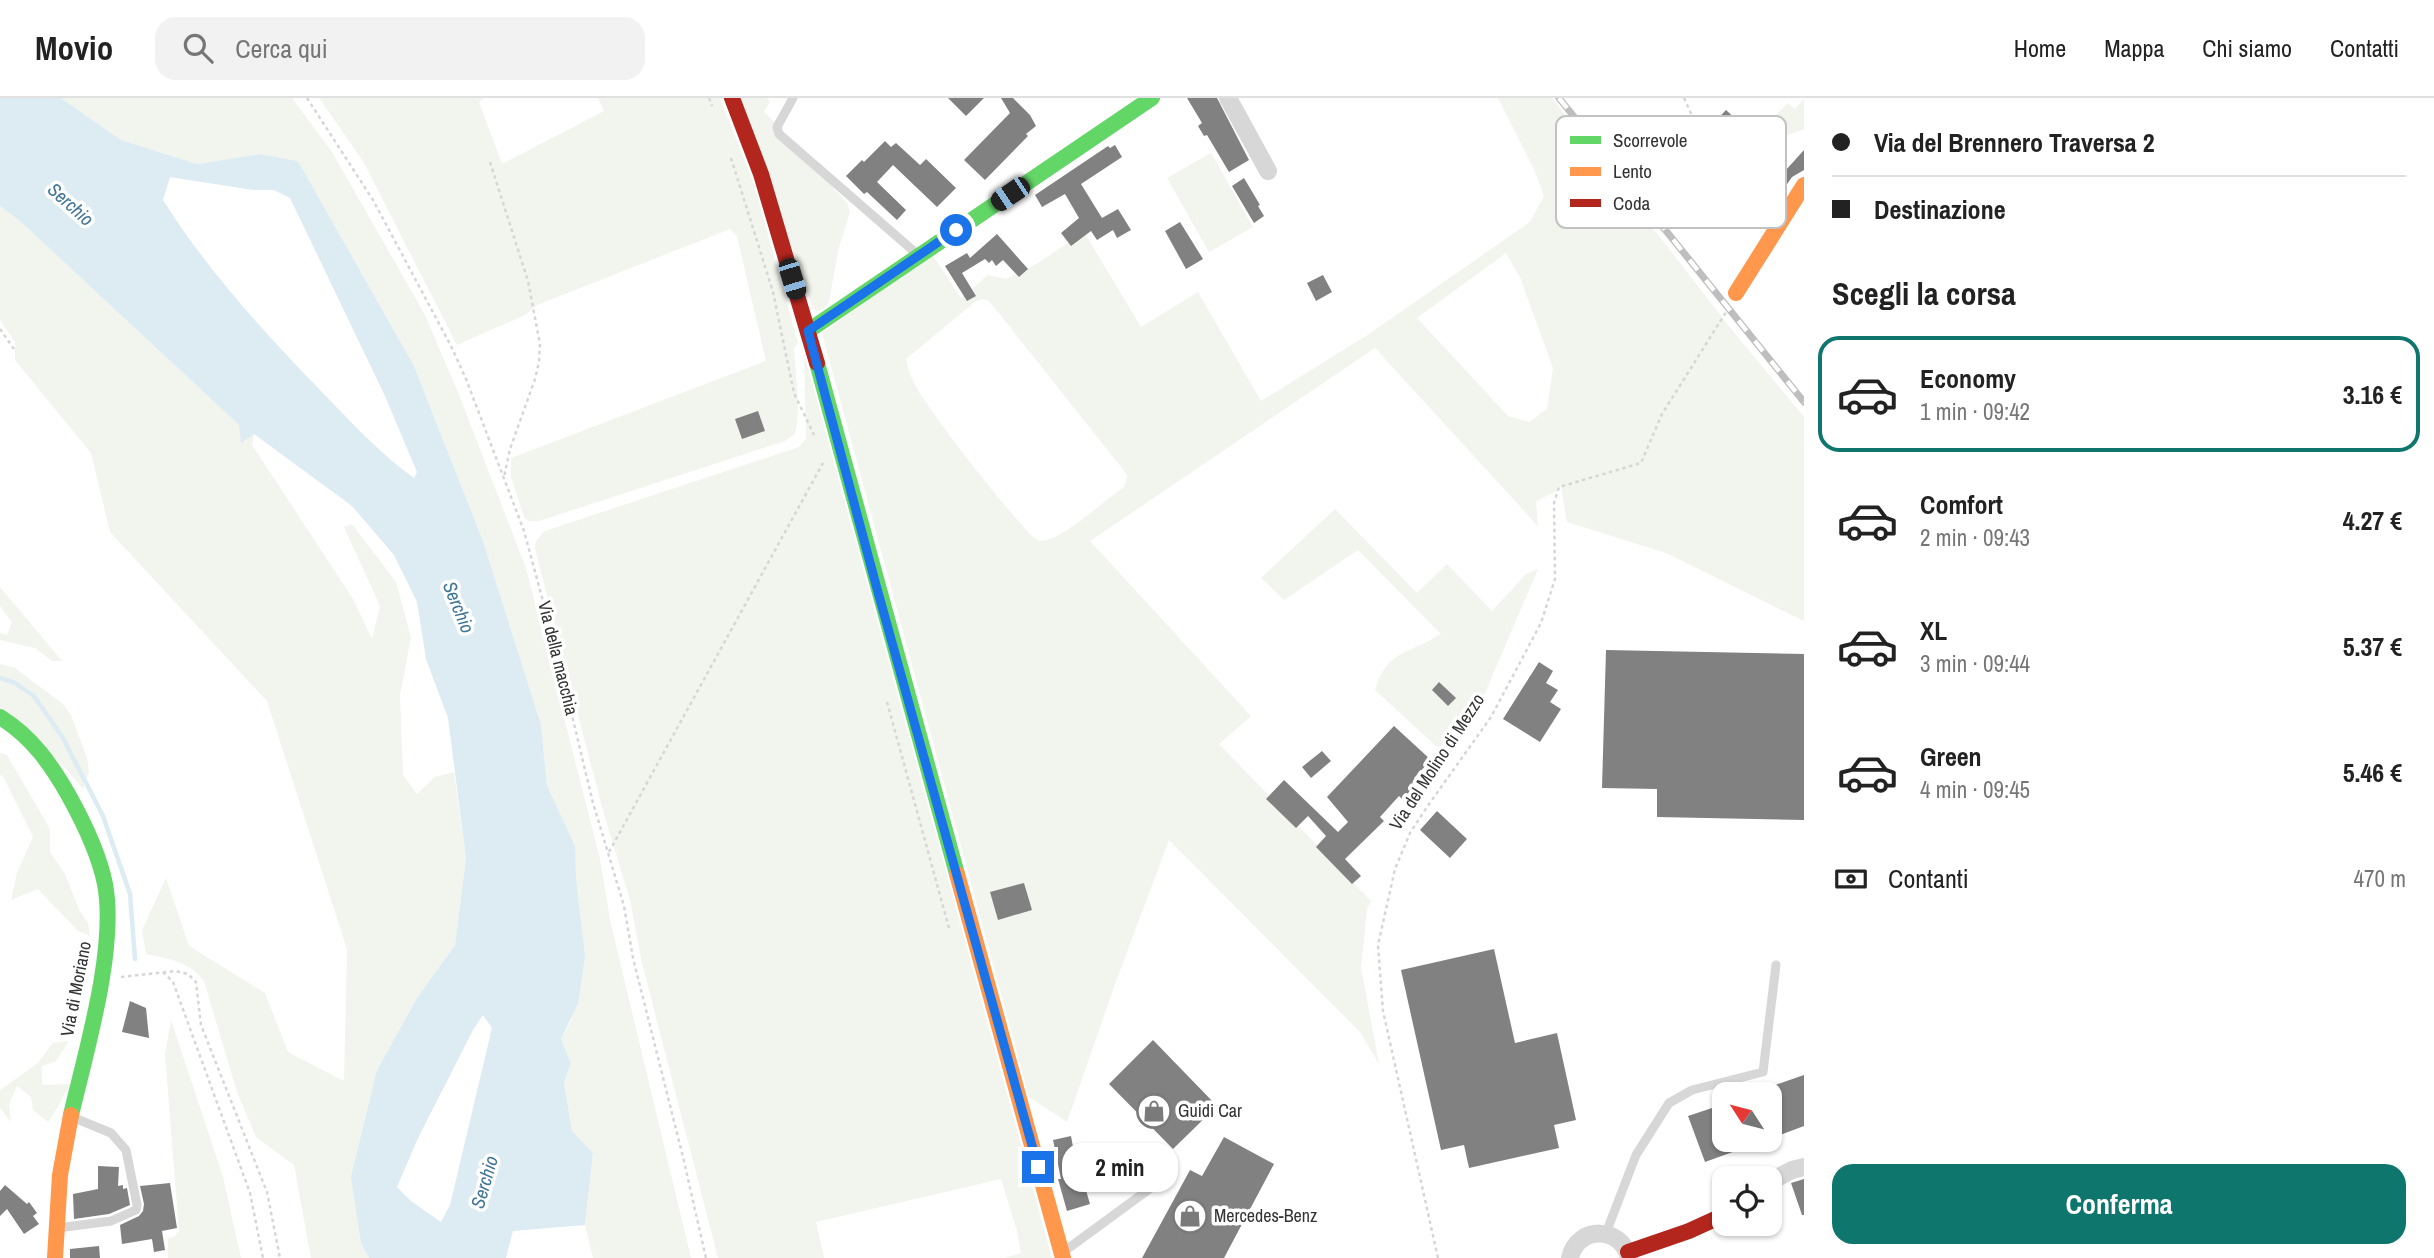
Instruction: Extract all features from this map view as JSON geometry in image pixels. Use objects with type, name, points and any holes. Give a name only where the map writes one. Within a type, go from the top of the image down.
[{"type":"main road","points":[[732,98],[761,174],[808,331],[1062,1256]]},
{"type":"main road","points":[[808,331],[1152,98]]},
{"type":"main road","points":[[1786,214],[1804,185]]},
{"type":"main road","points":[[1736,293],[1777,228]]},
{"type":"main road","name":"Via di Moriano","points":[[0,717],[20,730],[52,768],[100,867],[107,898],[106,947],[60,1173],[55,1258]]},
{"type":"main road","points":[[1628,1255],[1712,1220]]},
{"type":"street","points":[[1228,98],[1268,171]]},
{"type":"street","points":[[1782,1175],[1804,1167]]},
{"type":"street","points":[[1570,1258],[1577,1243],[1585,1237],[1606,1233],[1623,1243],[1628,1255]]},
{"type":"lane","points":[[793,98],[777,127],[779,134],[918,256]]},
{"type":"lane","points":[[1606,1233],[1636,1155],[1670,1103],[1692,1090],[1763,1072],[1776,965]]},
{"type":"lane","points":[[56,1228],[111,1221],[135,1210],[137,1205],[126,1150],[111,1133],[71,1116]]},
{"type":"lane","points":[[1062,1256],[1152,1187]]},
{"type":"path","name":"Via della macchia","points":[[307,98],[373,200],[451,346],[528,543],[593,803],[624,906],[633,958],[706,1258]]},
{"type":"path","points":[[709,98],[714,111]]},
{"type":"path","points":[[1684,98],[1692,116]]},
{"type":"path","points":[[728,149],[773,292],[794,393],[815,436]]},
{"type":"path","points":[[490,162],[528,281],[540,344],[535,379],[514,436],[504,477]]},
{"type":"path","points":[[1771,228],[1775,232]]},
{"type":"path","name":"Via del Molino di Mezzo","points":[[1438,1258],[1383,1011],[1378,944],[1395,869],[1410,833],[1492,717],[1542,623],[1555,579],[1554,503],[1559,487],[1641,463],[1662,414],[1736,293]]},
{"type":"path","points":[[0,328],[14,349]]},
{"type":"path","points":[[609,852],[824,460],[828,473]]},
{"type":"path","points":[[887,700],[949,927]]},
{"type":"path","points":[[100,979],[176,971],[188,974],[196,982],[201,1025],[267,1192],[280,1258]]},
{"type":"path","points":[[163,972],[173,982],[250,1193],[263,1258]]},
{"type":"shaded area","points":[[61,98],[292,98],[332,152],[424,313],[526,568],[600,859],[610,920],[691,1258],[593,1258],[585,1225],[593,1153],[572,1131],[564,1083],[571,1063],[561,1039],[572,1019],[575,846],[547,785],[541,725],[483,541],[414,366],[298,161],[260,154],[197,164],[121,140]]},
{"type":"shaded area","points":[[319,98],[484,98],[479,102],[502,164],[604,111],[598,98],[720,98],[754,184],[798,343],[794,348],[798,418],[794,434],[785,441],[539,521],[528,521],[524,517],[511,476],[511,458],[766,361],[737,236],[730,229],[537,305],[525,315],[457,345],[363,161]]},
{"type":"shaded area","points":[[741,98],[767,98],[770,102],[764,111],[847,203],[850,212],[839,247],[829,301],[825,308],[818,311],[813,309]]},
{"type":"shaded area","points":[[1498,98],[1552,98],[1566,116],[1556,116],[1556,228],[1653,228],[1804,417],[1804,621],[1666,553],[1567,522],[1561,487],[1536,501],[1538,526],[1375,348],[1090,541],[1251,716],[1219,744],[1371,901],[1367,909],[1361,968],[1379,1064],[1360,1032],[1169,840],[1067,1122],[1029,1097],[822,333],[932,254],[961,298],[988,275],[1006,279],[1035,265],[1084,232],[1141,327],[1198,292],[1261,401],[1366,336],[1530,222],[1544,196],[1534,169]],"holes":[[[1506,253],[1520,277],[1553,368],[1547,409],[1529,422],[1508,416],[1417,318]],[[987,300],[1127,477],[1124,487],[1075,525],[1044,541],[1032,536],[982,478],[924,399],[908,368],[906,359],[976,301]]]},
{"type":"shaded area","points":[[1804,99],[1804,129],[1786,136],[1786,116],[1776,116],[1788,103],[1795,109]]},
{"type":"shaded area","points":[[1211,153],[1253,227],[1209,252],[1167,178]]},
{"type":"shaded area","points":[[0,206],[20,221],[240,426],[241,442],[254,434],[252,445],[353,599],[372,639],[380,606],[344,527],[352,524],[396,582],[411,637],[400,695],[403,775],[417,794],[435,777],[454,772],[466,858],[455,945],[417,998],[377,1070],[361,1243],[369,1258],[311,1258],[294,1165],[256,1137],[237,1092],[204,981],[185,965],[146,954],[142,930],[166,878],[189,946],[265,993],[288,1052],[344,1081],[347,949],[267,701],[110,532],[91,453],[15,360],[15,342],[0,320]]},
{"type":"shaded area","points":[[804,353],[1052,1258],[1004,1258],[1021,1253],[1001,1179],[816,1222],[824,1258],[718,1258],[642,963],[630,900],[603,811],[535,549],[536,541],[545,531],[799,447],[806,439]]},
{"type":"shaded area","points":[[1335,509],[1417,593],[1447,564],[1492,611],[1526,574],[1538,569],[1476,714],[1448,757],[1375,690],[1386,667],[1400,654],[1441,634],[1358,550],[1284,600],[1261,578]]},
{"type":"shaded area","points":[[0,587],[62,661],[52,661],[35,648],[0,640],[0,633],[7,635],[12,622],[0,606]]},
{"type":"shaded area","points":[[0,664],[15,668],[63,704],[71,715],[87,758],[89,772],[83,789],[61,763],[0,711]]},
{"type":"shaded area","points":[[0,753],[7,755],[50,829],[50,852],[65,874],[79,910],[88,923],[90,936],[78,931],[38,889],[11,900],[17,873],[33,837],[3,776],[0,775]]},
{"type":"shaded area","points":[[171,1020],[223,1177],[241,1258],[168,1258],[168,1238],[174,1237],[179,1231],[165,1055]]},
{"type":"shaded area","points":[[69,1041],[56,1061],[42,1066],[42,1085],[71,1084],[51,1118],[48,1122],[33,1110],[31,1097],[17,1086],[9,1104],[11,1122],[0,1108],[0,1090],[37,1064],[53,1043]]},
{"type":"water","name":"Serchio","points":[[0,98],[61,98],[121,140],[197,164],[260,154],[298,161],[414,366],[483,541],[541,725],[547,785],[575,846],[585,956],[578,1004],[561,1039],[571,1063],[564,1083],[572,1131],[593,1153],[585,1225],[513,1231],[506,1258],[369,1258],[361,1243],[351,1177],[377,1070],[417,998],[455,945],[466,858],[448,718],[426,659],[417,602],[394,555],[352,506],[254,434],[241,443],[239,425],[20,221],[0,206]],"holes":[[[170,177],[253,190],[274,190],[290,198],[385,396],[417,472],[414,478],[342,413],[217,275],[163,200]],[[483,1015],[492,1028],[450,1205],[441,1222],[411,1201],[397,1187],[418,1138]]]},
{"type":"building","points":[[948,98],[984,98],[966,116]]},
{"type":"building","points":[[1001,98],[1013,98],[1030,115],[1036,126],[985,180],[964,160],[1010,113]]},
{"type":"building","points":[[1187,98],[1217,98],[1249,160],[1229,172],[1207,135],[1204,136],[1198,126],[1202,123]]},
{"type":"building","points":[[1726,110],[1732,116],[1720,116]]},
{"type":"building","points":[[885,141],[891,147],[896,143],[920,165],[926,159],[956,188],[937,207],[893,165],[877,182],[906,210],[897,220],[846,176]]},
{"type":"building","points":[[1115,145],[1122,157],[1081,184],[1102,218],[1118,209],[1131,230],[1117,238],[1113,230],[1097,240],[1091,231],[1071,246],[1061,233],[1079,218],[1065,194],[1042,207],[1035,195],[1108,146],[1110,148]]},
{"type":"building","points":[[1804,150],[1804,170],[1792,177],[1786,186],[1786,170]]},
{"type":"building","points":[[1244,178],[1264,216],[1254,223],[1232,186]]},
{"type":"building","points":[[1180,222],[1203,259],[1186,269],[1165,231]]},
{"type":"building","points":[[997,234],[1028,269],[1019,277],[1003,260],[996,266],[992,260],[989,263],[985,259],[962,273],[976,296],[967,301],[945,266],[967,253],[970,258]]},
{"type":"building","points":[[1323,275],[1332,292],[1316,301],[1307,283]]},
{"type":"building","points":[[758,411],[765,431],[742,439],[735,419]]},
{"type":"building","points":[[1606,650],[1804,654],[1804,820],[1657,817],[1657,789],[1602,788]]},
{"type":"building","points":[[1539,662],[1553,671],[1546,683],[1558,690],[1550,702],[1561,709],[1540,742],[1503,719]]},
{"type":"building","points":[[1439,682],[1456,698],[1448,706],[1432,690]]},
{"type":"building","points":[[1394,726],[1431,760],[1414,778],[1425,788],[1409,806],[1399,796],[1380,817],[1384,821],[1345,859],[1361,876],[1352,884],[1316,847],[1326,836],[1308,816],[1296,828],[1266,799],[1284,780],[1338,832],[1348,822],[1327,797]]},
{"type":"building","points":[[1322,751],[1331,761],[1311,778],[1302,767]]},
{"type":"building","points":[[1437,811],[1467,839],[1450,858],[1420,830]]},
{"type":"building","points":[[1024,883],[1032,910],[998,920],[990,892]]},
{"type":"building","points":[[1494,949],[1515,1043],[1557,1033],[1576,1120],[1554,1125],[1559,1148],[1469,1168],[1464,1145],[1441,1150],[1401,970]]},
{"type":"building","points":[[130,1001],[146,1008],[149,1038],[122,1032]]},
{"type":"building","points":[[1153,1040],[1217,1106],[1173,1149],[1109,1084]]},
{"type":"building","points":[[1804,1075],[1804,1126],[1782,1134],[1782,1083]]},
{"type":"building","points":[[1712,1108],[1712,1152],[1733,1152],[1705,1162],[1688,1116]]},
{"type":"building","points":[[1071,1136],[1078,1174],[1081,1173],[1090,1204],[1067,1211],[1058,1179],[1061,1179],[1053,1140]]},
{"type":"building","points":[[1224,1137],[1274,1164],[1224,1258],[1142,1258],[1190,1170],[1202,1176]]},
{"type":"building","points":[[98,1166],[119,1167],[118,1186],[127,1188],[130,1205],[109,1214],[74,1219],[73,1194],[98,1189]]},
{"type":"building","points":[[1804,1179],[1804,1215],[1802,1215],[1791,1183]]},
{"type":"building","points":[[170,1183],[177,1228],[162,1231],[165,1250],[154,1252],[152,1239],[122,1244],[120,1225],[139,1216],[143,1211],[140,1186]]},
{"type":"building","points":[[5,1185],[27,1204],[29,1202],[37,1213],[33,1216],[39,1224],[24,1234],[7,1209],[0,1216],[0,1191]]},
{"type":"building","points":[[99,1246],[100,1258],[70,1258],[70,1249]]},
{"type":"waterway","points":[[0,678],[15,683],[34,696],[63,738],[103,816],[130,894],[135,959]]},
{"type":"railway","points":[[1559,98],[1574,116]]},
{"type":"railway","points":[[1664,228],[1804,402]]},
{"type":"traffic: fast","points":[[808,331],[1152,98]]},
{"type":"traffic: fast","points":[[817,363],[957,874]]},
{"type":"traffic: fast","points":[[0,717],[31,742],[55,773],[85,828],[105,884],[108,910],[103,968],[92,1031],[71,1115]]},
{"type":"traffic: slow","points":[[1786,214],[1804,185]]},
{"type":"traffic: slow","points":[[1736,293],[1777,228]]},
{"type":"traffic: slow","points":[[957,874],[1063,1258]]},
{"type":"traffic: slow","points":[[55,1258],[60,1175],[71,1115]]},
{"type":"traffic: jam","points":[[732,98],[761,174],[817,363]]},
{"type":"traffic: jam","points":[[1628,1252],[1712,1220]]},
{"type":"place","name":"Guidi Car","points":[[1154,1111]]},
{"type":"place","name":"Mercedes-Benz","points":[[1190,1216]]},
{"type":"route","points":[[956,230],[808,331],[1038,1167]]}]
